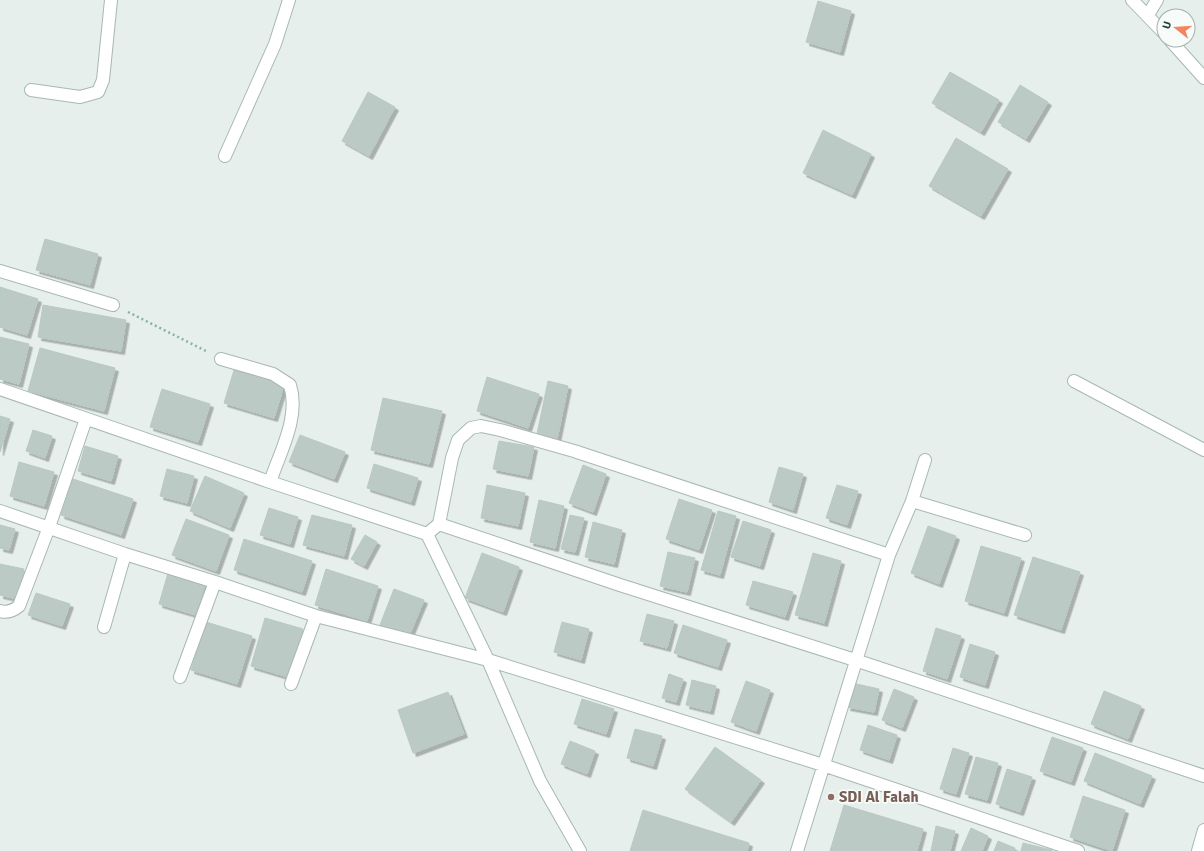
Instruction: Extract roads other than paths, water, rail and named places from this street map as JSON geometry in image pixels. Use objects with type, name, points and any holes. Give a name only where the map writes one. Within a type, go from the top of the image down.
[{"type":"street","points":[[31,90],[80,97],[98,92],[103,80],[111,0]]},
{"type":"street","points":[[225,156],[275,44],[289,0]]},
{"type":"street","points":[[1132,0],[1156,24]]},
{"type":"street","points":[[1148,15],[1157,0]]},
{"type":"street","points":[[1177,48],[1204,78]]},
{"type":"street","points":[[0,271],[113,305]]},
{"type":"street","points":[[221,359],[273,374],[290,385],[294,397],[294,412],[270,482]]},
{"type":"street","points":[[1074,381],[1204,450]]},
{"type":"street","points":[[0,389],[270,482],[427,534],[488,660],[540,781],[580,851]]},
{"type":"street","points":[[0,611],[14,611],[19,606],[49,527],[86,419]]},
{"type":"street","points":[[427,534],[439,524],[452,458],[458,440],[470,428],[481,426],[574,451],[889,556]]},
{"type":"street","points":[[797,851],[855,660],[889,556],[912,501],[925,460]]},
{"type":"street","points":[[912,501],[1025,535]]},
{"type":"street","points":[[0,511],[125,554],[316,616],[488,660],[824,765],[1078,851]]},
{"type":"street","points":[[439,524],[620,585],[855,660],[1204,776]]},
{"type":"street","points":[[104,627],[125,554]]},
{"type":"street","points":[[180,677],[215,582]]},
{"type":"street","points":[[291,684],[316,616]]},
{"type":"street","points":[[1198,851],[1204,830]]},
{"type":"place","name":"SDI Al Falah","points":[[831,797]]}]
